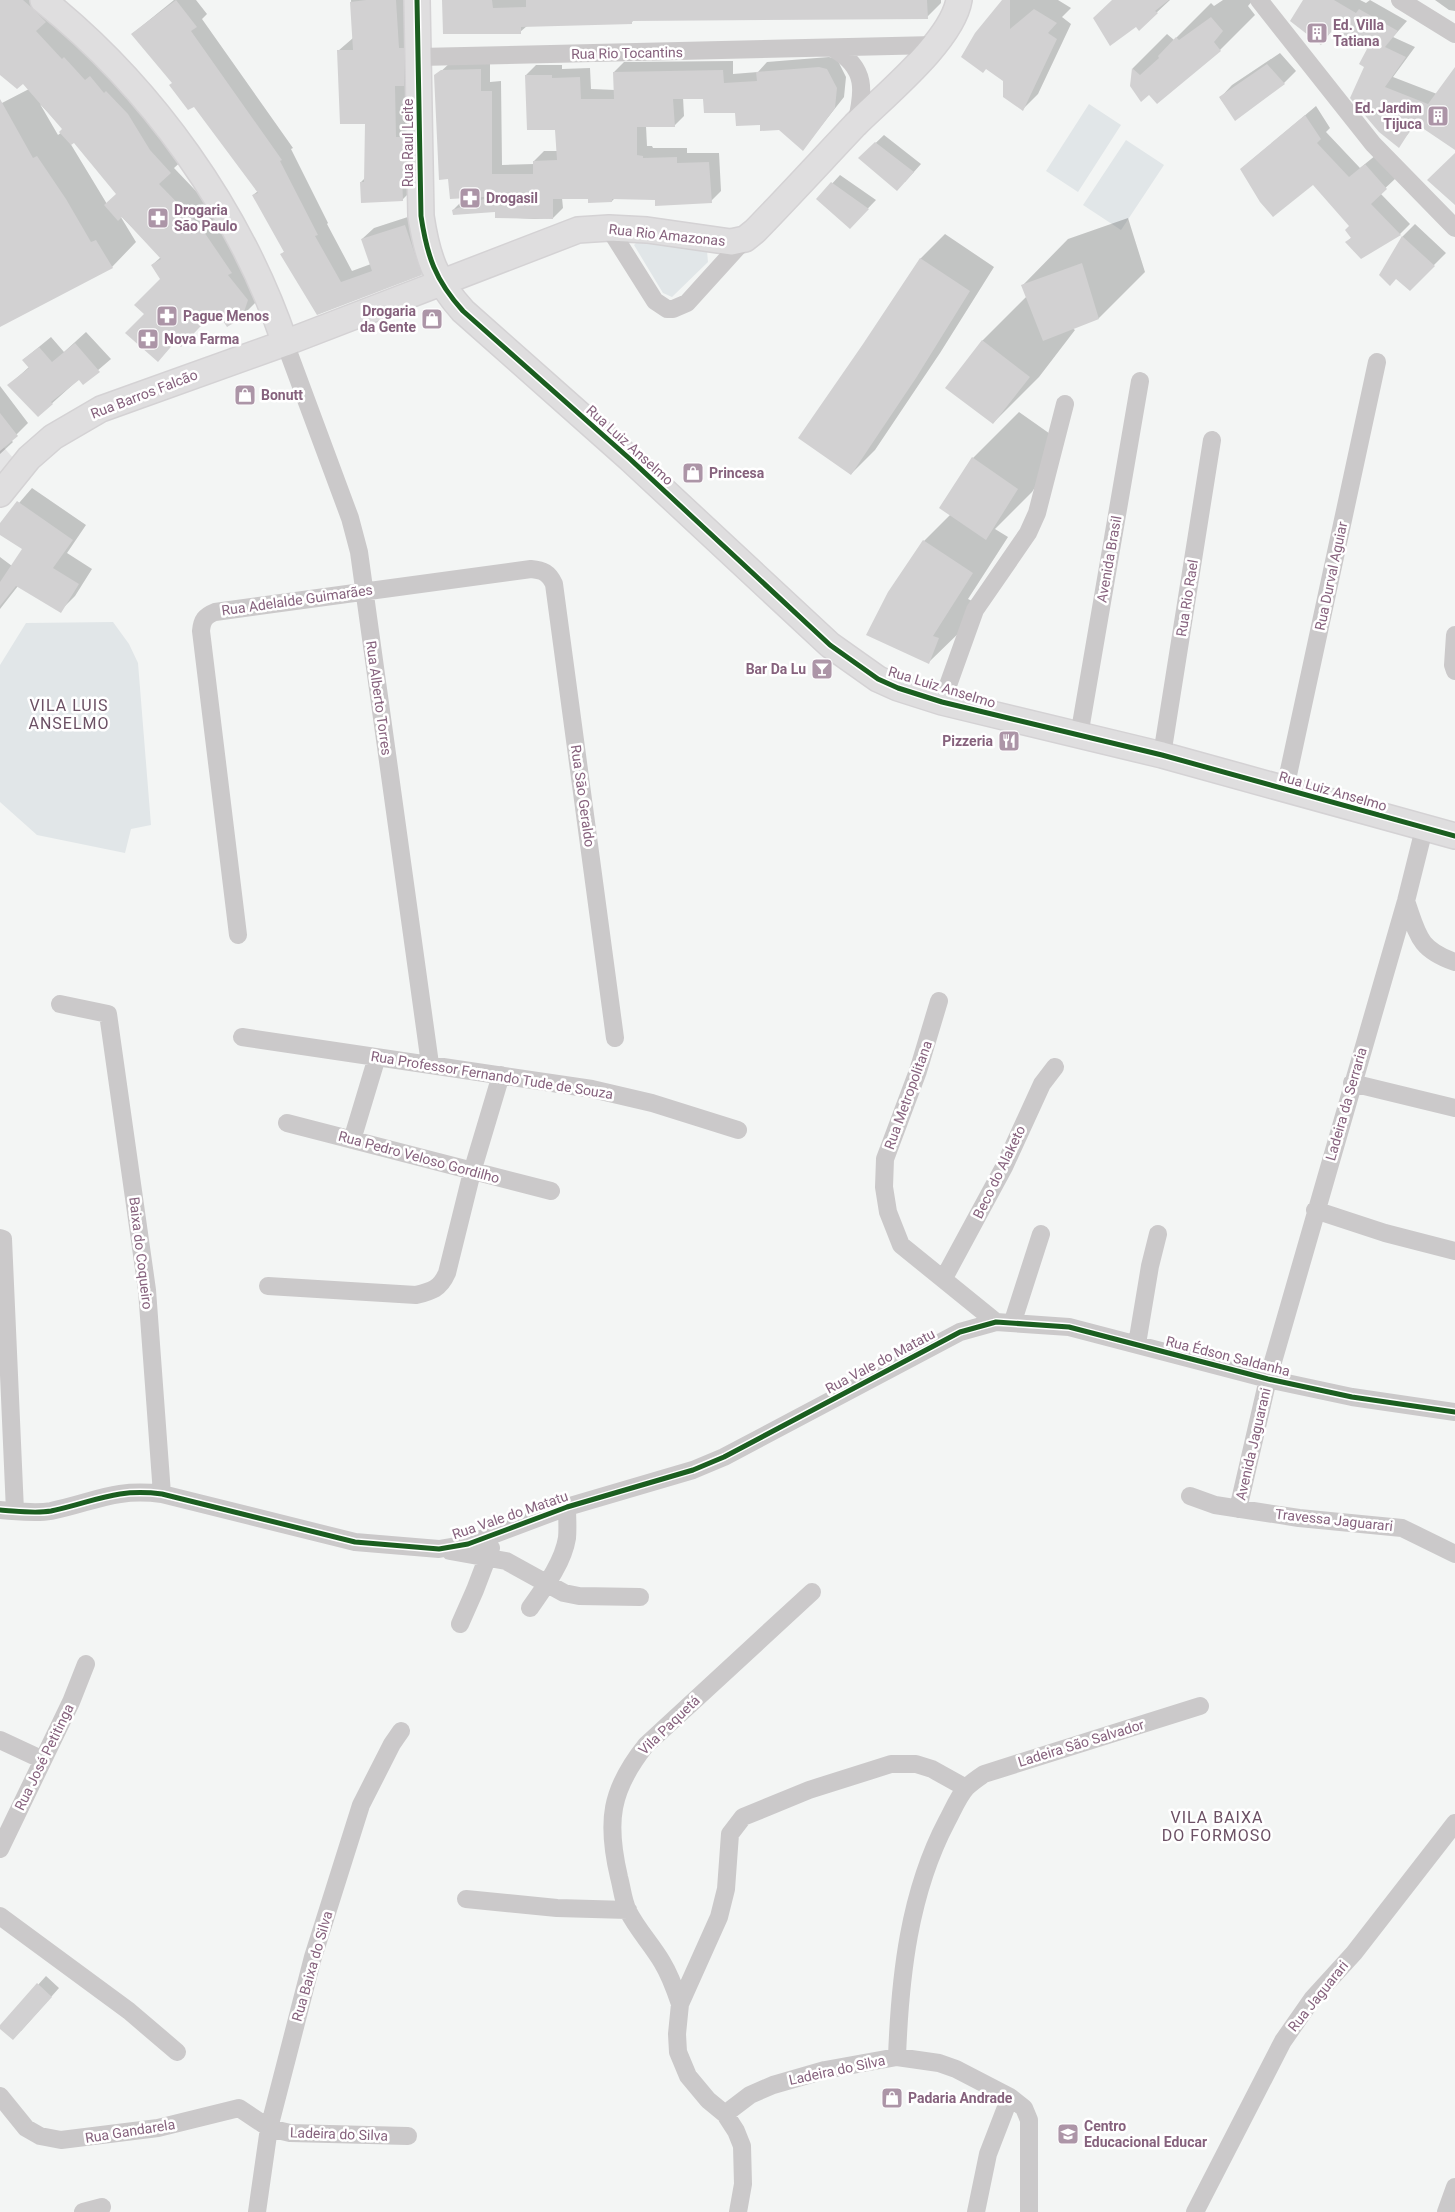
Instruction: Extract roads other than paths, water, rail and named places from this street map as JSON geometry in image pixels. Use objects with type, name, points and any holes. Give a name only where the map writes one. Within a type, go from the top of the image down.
[{"type":"street","points":[[43,0],[76,26],[116,66],[161,118],[198,169],[250,260],[273,306],[285,343]]},
{"type":"street","name":"Rua Raul Leite","points":[[417,0],[421,216],[425,242],[440,284]]},
{"type":"street","name":"Rua Rio Amazonas","points":[[285,343],[578,230],[609,228],[647,230],[731,242],[745,239],[755,231],[935,45],[954,17],[959,0]]},
{"type":"street","points":[[1258,0],[1373,144],[1455,228]]},
{"type":"street","points":[[1400,0],[1455,34]]},
{"type":"street","name":"Rua Rio Tocantins","points":[[419,57],[935,45]]},
{"type":"street","points":[[834,48],[849,57],[860,78],[862,92],[856,125]]},
{"type":"street","points":[[609,228],[655,301],[667,309],[673,309],[686,303],[745,239]]},
{"type":"street","name":"Rua Luiz Anselmo","points":[[440,284],[463,311],[630,459],[830,645],[878,679],[898,688],[942,702],[1162,756],[1455,836]]},
{"type":"street","name":"Rua Barros Falcão","points":[[0,494],[29,458],[53,437],[79,420],[101,409],[285,343]]},
{"type":"street","name":"Rua Alberto Torres","points":[[285,343],[350,518],[359,552],[430,1064]]},
{"type":"street","name":"Rua Durval Aguiar","points":[[1286,790],[1377,362]]},
{"type":"street","name":"Avenida Brasil","points":[[1079,736],[1140,381]]},
{"type":"street","points":[[942,702],[975,610],[1028,533],[1037,512],[1065,404]]},
{"type":"street","name":"Rua Rio Rael","points":[[1162,756],[1212,440]]},
{"type":"street","name":"Rua Adelalde Guimarães","points":[[238,935],[201,631],[202,623],[206,616],[215,612],[530,569]]},
{"type":"street","name":"Rua Sāo Geraldo","points":[[530,569],[541,570],[550,575],[554,584],[615,1038]]},
{"type":"street","points":[[1455,635],[1453,665],[1455,671]]},
{"type":"street","name":"Ladeira da Serraria","points":[[1268,1379],[1315,1210],[1406,901],[1424,828]]},
{"type":"street","points":[[1406,901],[1419,937],[1426,947],[1436,956],[1455,962]]},
{"type":"street","name":"Rua Metropolitana","points":[[939,1001],[918,1071],[885,1159],[884,1187],[888,1212],[901,1244],[996,1322]]},
{"type":"street","name":"Baixa do Coqueiro","points":[[60,1004],[108,1014],[147,1290],[162,1494]]},
{"type":"street","name":"Rua Professor Fernando Tude de Souza","points":[[242,1037],[601,1091],[652,1103],[738,1130]]},
{"type":"street","points":[[352,1140],[377,1056]]},
{"type":"street","name":"Beco do Alaketo","points":[[944,1278],[1004,1167],[1042,1084],[1055,1067]]},
{"type":"street","points":[[268,1286],[416,1295],[436,1290],[443,1283],[472,1172],[501,1075]]},
{"type":"street","points":[[1352,1083],[1455,1108]]},
{"type":"street","name":"Rua Pedro Veloso Gordilho","points":[[287,1123],[551,1191]]},
{"type":"street","points":[[1315,1210],[1386,1233],[1455,1251]]},
{"type":"street","points":[[1013,1321],[1041,1234]]},
{"type":"street","points":[[1137,1344],[1150,1266],[1158,1234]]},
{"type":"street","points":[[2,1239],[8,1510]]},
{"type":"street","name":"Rua Édson Saldanha","points":[[996,1322],[1013,1321],[1069,1328],[1268,1379],[1352,1397],[1455,1412]]},
{"type":"street","name":"Rua Vale do Matatu","points":[[8,1510],[49,1511],[124,1492],[162,1494],[355,1542],[439,1549],[468,1544],[567,1507],[693,1470],[724,1457],[960,1332],[996,1322]]},
{"type":"street","name":"Avenida Jaguarani","points":[[1238,1509],[1268,1379]]},
{"type":"street","name":"Travessa Jaguarari","points":[[1190,1496],[1215,1505],[1238,1509],[1299,1518],[1402,1528],[1455,1554]]},
{"type":"street","points":[[530,1608],[547,1584],[563,1552],[567,1538],[567,1507]]},
{"type":"street","points":[[460,1624],[488,1558],[494,1535]]},
{"type":"street","points":[[439,1549],[506,1561],[564,1593],[579,1596],[640,1597]]},
{"type":"street","name":"Vila Paquetá","points":[[680,2004],[673,1982],[662,1962],[628,1910],[614,1856],[610,1824],[618,1788],[630,1764],[646,1745],[812,1592]]},
{"type":"street","name":"Rua José Petitinga","points":[[0,1849],[86,1664]]},
{"type":"street","name":"Ladeira São Salvador","points":[[966,1788],[984,1774],[1200,1706]]},
{"type":"street","name":"Rua Baixa do Silva","points":[[257,2212],[270,2128],[313,1957],[361,1805],[401,1731]]},
{"type":"street","points":[[0,1740],[43,1760]]},
{"type":"street","points":[[738,2212],[743,2184],[742,2146],[736,2131],[725,2114],[708,2100],[688,2076],[682,2062],[677,2034],[680,2004],[719,1917],[726,1889],[730,1834],[743,1818],[809,1790],[892,1764],[916,1764],[932,1769],[966,1788],[941,1833],[927,1865],[916,1903],[904,1963],[897,2057]]},
{"type":"street","name":"Rua Jaguarari","points":[[1194,2212],[1278,2050],[1297,2018],[1354,1953],[1455,1823]]},
{"type":"street","points":[[466,1899],[557,1908],[628,1910]]},
{"type":"street","points":[[0,1916],[129,2011],[177,2052]]},
{"type":"street","name":"Ladeira do Silva","points":[[725,2114],[750,2095],[773,2085],[826,2070],[897,2057],[939,2063],[956,2069],[1010,2097],[1024,2108],[1029,2120],[1029,2212]]},
{"type":"street","name":"Rua Gandarela","points":[[0,2096],[26,2128],[40,2136],[60,2140],[158,2128],[239,2108],[270,2128]]},
{"type":"street","points":[[976,2212],[988,2154],[1010,2097]]},
{"type":"street","name":"Ladeira do Silva","points":[[270,2128],[290,2134],[408,2136]]},
{"type":"street","points":[[1446,2212],[1455,2187]]},
{"type":"street","points":[[84,2212],[102,2208]]},
{"type":"place","name":"Ed. Villa Tatiana","points":[[1317,33]]},
{"type":"place","name":"Ed. Jardim Tijuca","points":[[1438,116]]},
{"type":"place","name":"Drogasil","points":[[470,198]]},
{"type":"place","name":"Drogaria São Paulo","points":[[158,218]]},
{"type":"place","name":"Pague Menos","points":[[167,316]]},
{"type":"place","name":"Drogaria da Gente","points":[[432,319]]},
{"type":"place","name":"Nova Farma","points":[[148,339]]},
{"type":"place","name":"Bonutt","points":[[245,395]]},
{"type":"place","name":"Princesa","points":[[693,473]]},
{"type":"place","name":"Bar Da Lu","points":[[822,669]]},
{"type":"place","name":"Pizzeria","points":[[1009,741]]},
{"type":"place","name":"Padaria Andrade","points":[[892,2098]]},
{"type":"place","name":"Centro Educacional Educar","points":[[1068,2134]]},
{"type":"district","name":"VILA LUIS ANSELMO","points":[[69,714]]},
{"type":"district","name":"VILA BAIXA DO FORMOSO","points":[[1217,1826]]}]
